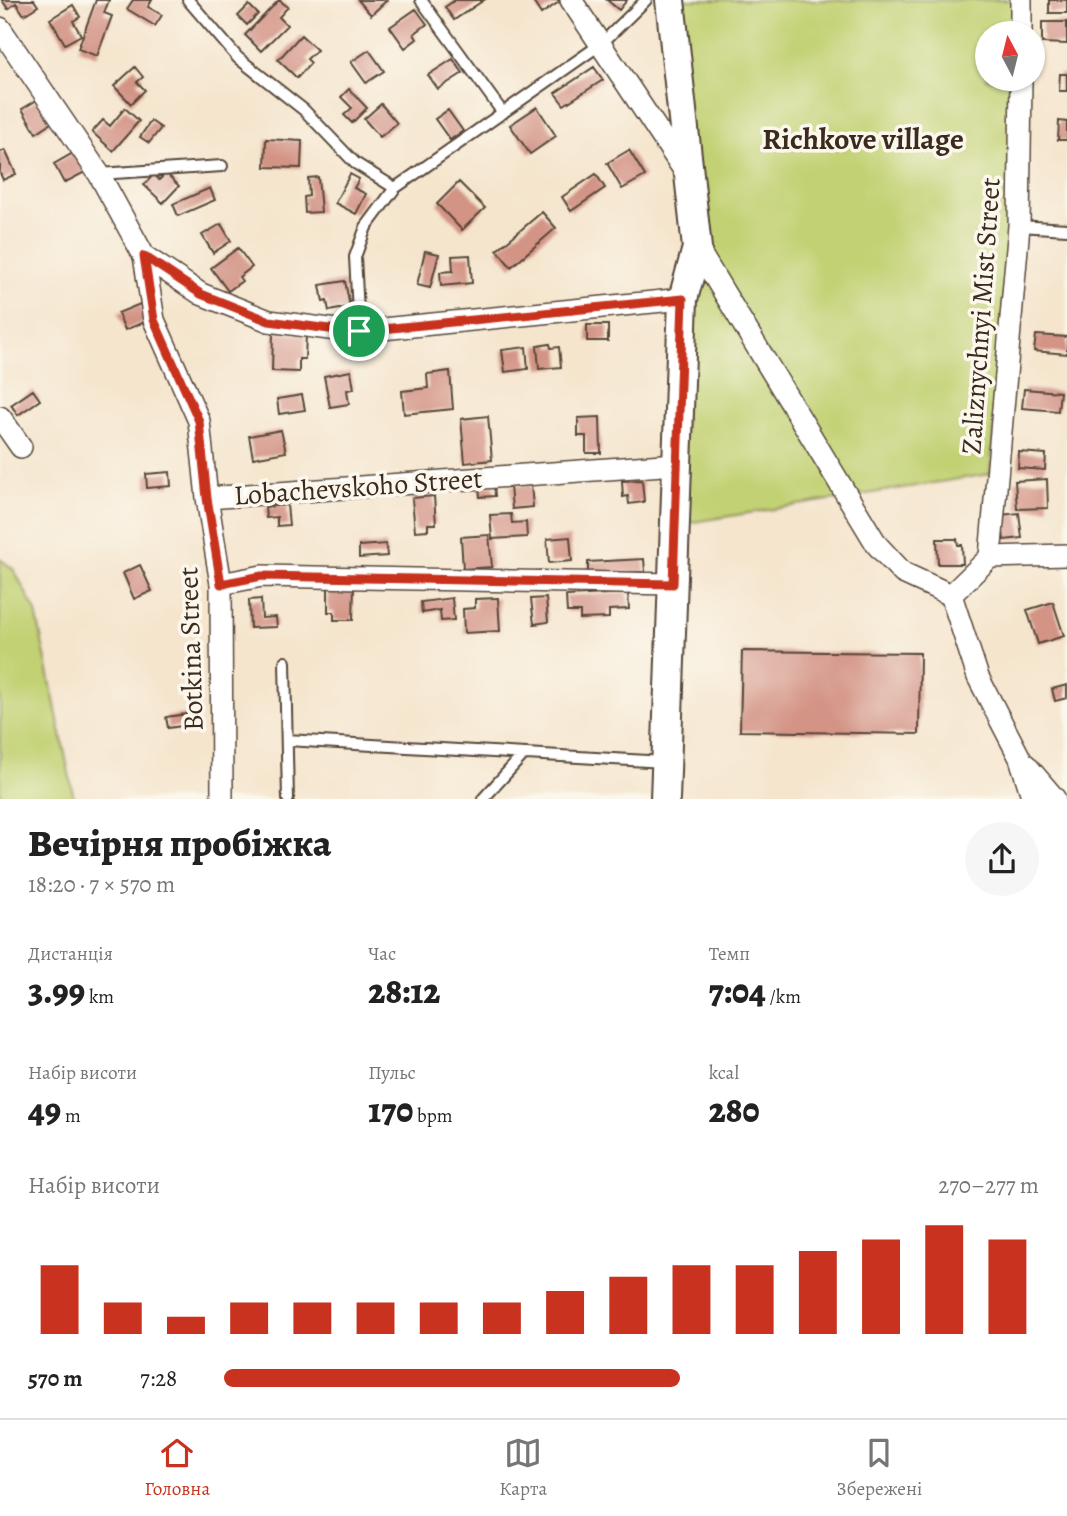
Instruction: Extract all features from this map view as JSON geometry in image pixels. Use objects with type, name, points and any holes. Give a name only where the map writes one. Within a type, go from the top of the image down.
[{"type":"street","points":[[571,0],[690,178]]},
{"type":"street","points":[[664,799],[683,299],[698,248],[670,0]]},
{"type":"street","points":[[1021,0],[1021,21]]},
{"type":"street","name":"Lobachevskoho Street","points":[[0,28],[99,174],[144,256],[154,320],[199,421],[207,498],[677,464]]},
{"type":"street","name":"Zaliznychnyi Mist Street","points":[[990,557],[1019,226],[1021,91]]},
{"type":"street","points":[[698,248],[877,545],[903,573],[951,595],[978,677],[1020,758],[1033,799]]},
{"type":"street","name":"Lobachevskoho Street","points":[[144,256],[201,294],[269,321],[359,331],[683,299]]},
{"type":"street","points":[[0,417],[21,447]]},
{"type":"street","name":"Botkina Street","points":[[207,498],[221,584],[222,799]]},
{"type":"street","points":[[951,595],[990,557],[1067,555]]},
{"type":"street","points":[[221,584],[262,576],[673,584]]},
{"type":"street","points":[[1020,758],[1055,799]]},
{"type":"lane","points":[[188,0],[238,58],[304,110],[355,163],[395,188]]},
{"type":"lane","points":[[421,0],[503,113]]},
{"type":"lane","points":[[359,331],[355,257],[366,227],[395,188],[601,44],[646,0]]},
{"type":"lane","points":[[99,174],[222,166]]},
{"type":"lane","points":[[1019,226],[1067,229]]},
{"type":"lane","points":[[285,662],[288,799]]},
{"type":"lane","points":[[287,740],[666,762]]},
{"type":"lane","points":[[483,799],[524,754]]},
{"type":"green space","points":[[677,0],[1013,0],[1012,21],[975,21],[975,91],[1012,91],[1009,233],[990,474],[681,524],[689,302]]},
{"type":"green space","points":[[0,559],[14,570],[36,612],[74,798],[0,798]]},
{"type":"building","points":[[2,0],[34,0],[38,6],[24,15],[16,3],[8,9]]},
{"type":"building","points":[[96,0],[109,0],[104,13],[112,16],[97,56],[78,49]]},
{"type":"building","points":[[133,0],[152,0],[148,7],[162,15],[155,26],[127,9]]},
{"type":"building","points":[[279,0],[288,7],[279,17],[287,25],[261,51],[245,35]]},
{"type":"building","points":[[358,0],[387,0],[371,15]]},
{"type":"building","points":[[455,0],[484,0],[454,20],[445,7]]},
{"type":"building","points":[[532,0],[562,0],[541,14]]},
{"type":"building","points":[[607,0],[627,0],[619,10]]},
{"type":"building","points":[[1049,0],[1067,0],[1067,13],[1049,13]]},
{"type":"building","points":[[73,5],[80,17],[73,21],[81,35],[65,44],[50,19]]},
{"type":"building","points":[[249,5],[258,14],[247,25],[238,16]]},
{"type":"building","points":[[416,9],[427,24],[414,34],[417,39],[405,48],[390,27]]},
{"type":"building","points":[[1045,22],[1067,22],[1067,44],[1045,43]]},
{"type":"building","points":[[301,35],[317,50],[307,59],[311,63],[297,78],[278,60]]},
{"type":"building","points":[[369,50],[384,71],[366,83],[351,62]]},
{"type":"building","points":[[453,59],[463,73],[438,89],[428,75]]},
{"type":"building","points":[[135,67],[143,77],[137,82],[145,90],[131,104],[114,86]]},
{"type":"building","points":[[594,67],[603,80],[564,105],[555,93]]},
{"type":"building","points":[[1060,74],[1067,74],[1067,91],[1059,91]]},
{"type":"building","points":[[349,89],[367,108],[352,123],[344,115],[352,108],[341,97]]},
{"type":"building","points":[[37,100],[51,123],[36,133],[22,109]]},
{"type":"building","points":[[381,104],[397,123],[380,137],[364,119]]},
{"type":"building","points":[[537,107],[556,136],[530,154],[510,125]]},
{"type":"building","points":[[125,108],[139,121],[113,151],[92,132],[103,120],[110,126]]},
{"type":"building","points":[[448,110],[463,131],[450,140],[435,119]]},
{"type":"building","points":[[151,121],[161,128],[149,143],[140,137]]},
{"type":"building","points":[[1059,121],[1067,122],[1067,140],[1058,140]]},
{"type":"building","points":[[266,139],[302,141],[301,168],[265,167]]},
{"type":"building","points":[[5,150],[16,174],[3,180],[0,173],[0,152]]},
{"type":"building","points":[[629,150],[645,176],[622,189],[607,163]]},
{"type":"building","points":[[75,152],[85,172],[64,183],[54,164]]},
{"type":"building","points":[[166,173],[179,186],[163,203],[144,185],[154,174],[159,180]]},
{"type":"building","points":[[350,174],[359,179],[354,188],[366,194],[356,214],[335,203]]},
{"type":"building","points":[[596,174],[605,188],[571,211],[562,197]]},
{"type":"building","points":[[318,177],[321,212],[305,213],[304,197],[309,196],[308,178]]},
{"type":"building","points":[[459,182],[485,208],[462,230],[437,204]]},
{"type":"building","points":[[210,188],[215,200],[178,216],[173,204]]},
{"type":"building","points":[[542,212],[556,228],[511,267],[497,250]]},
{"type":"building","points":[[221,224],[231,241],[213,253],[202,235]]},
{"type":"building","points":[[238,248],[252,267],[239,277],[242,281],[228,291],[211,268]]},
{"type":"building","points":[[425,251],[439,254],[430,288],[417,285]]},
{"type":"building","points":[[470,255],[472,283],[441,286],[440,272],[453,271],[452,256]]},
{"type":"building","points":[[345,281],[350,307],[329,311],[327,301],[323,302],[320,285]]},
{"type":"building","points":[[140,304],[147,321],[125,330],[118,313]]},
{"type":"building","points":[[587,325],[608,325],[608,341],[587,341]]},
{"type":"building","points":[[273,333],[306,334],[305,359],[299,359],[299,372],[272,371]]},
{"type":"building","points":[[1036,335],[1067,337],[1067,354],[1034,351]]},
{"type":"building","points":[[550,344],[551,348],[559,347],[561,367],[539,369],[537,346]]},
{"type":"building","points":[[526,347],[528,369],[505,372],[502,350]]},
{"type":"building","points":[[351,371],[354,389],[347,390],[349,404],[330,407],[324,376]]},
{"type":"building","points":[[450,371],[453,409],[404,414],[402,391],[428,388],[427,374]]},
{"type":"building","points":[[1024,389],[1060,392],[1058,411],[1022,408]]},
{"type":"building","points":[[33,390],[40,400],[18,415],[11,405]]},
{"type":"building","points":[[302,395],[305,410],[279,414],[277,399]]},
{"type":"building","points":[[488,416],[492,460],[465,463],[461,419]]},
{"type":"building","points":[[600,417],[601,453],[586,453],[586,436],[578,436],[578,418]]},
{"type":"building","points":[[281,430],[286,452],[253,458],[249,436]]},
{"type":"building","points":[[1019,452],[1046,454],[1045,470],[1018,468]]},
{"type":"building","points":[[170,472],[171,486],[147,488],[146,474]]},
{"type":"building","points":[[1047,479],[1048,508],[1017,509],[1015,481]]},
{"type":"building","points":[[642,480],[644,502],[629,504],[628,496],[623,497],[622,481]]},
{"type":"building","points":[[494,485],[495,496],[480,497],[479,486]]},
{"type":"building","points":[[531,485],[533,507],[512,509],[510,486]]},
{"type":"building","points":[[434,496],[436,524],[428,524],[428,530],[415,531],[412,498]]},
{"type":"building","points":[[287,505],[289,525],[277,526],[277,517],[266,518],[265,507]]},
{"type":"building","points":[[1019,513],[1022,538],[1004,540],[1001,515]]},
{"type":"building","points":[[511,514],[512,523],[526,522],[527,537],[492,539],[490,515]]},
{"type":"building","points":[[489,535],[492,567],[463,569],[461,537]]},
{"type":"building","points":[[570,537],[572,561],[549,563],[547,539]]},
{"type":"building","points":[[937,539],[957,539],[958,545],[962,545],[963,564],[938,564]]},
{"type":"building","points":[[386,544],[387,556],[359,558],[359,546]]},
{"type":"building","points":[[644,559],[645,572],[588,574],[588,562]]},
{"type":"building","points":[[140,565],[152,591],[134,599],[123,573]]},
{"type":"building","points":[[328,586],[354,586],[353,620],[334,620],[334,612],[328,612]]},
{"type":"building","points":[[628,593],[629,609],[609,610],[609,618],[580,619],[580,612],[567,612],[566,596]]},
{"type":"building","points":[[452,598],[454,620],[441,621],[440,610],[422,613],[421,602]]},
{"type":"building","points":[[498,598],[500,631],[464,633],[463,609],[475,608],[475,599]]},
{"type":"building","points":[[546,598],[548,622],[534,624],[531,599]]},
{"type":"building","points":[[261,599],[262,618],[276,617],[277,627],[250,628],[249,600]]},
{"type":"building","points":[[1053,602],[1064,636],[1038,644],[1027,610]]},
{"type":"building","points":[[742,651],[920,653],[919,734],[740,731]]},
{"type":"building","points":[[1067,685],[1067,698],[1055,701],[1052,689]]},
{"type":"building","points":[[187,714],[189,725],[168,728],[166,717]]},
{"type":"district","name":"Richkove village","points":[[863,139]]},
{"type":"route","points":[[144,256],[201,294],[269,321],[359,331],[683,299],[673,584],[262,576],[221,584],[207,498],[199,421],[154,320],[144,256]]}]
